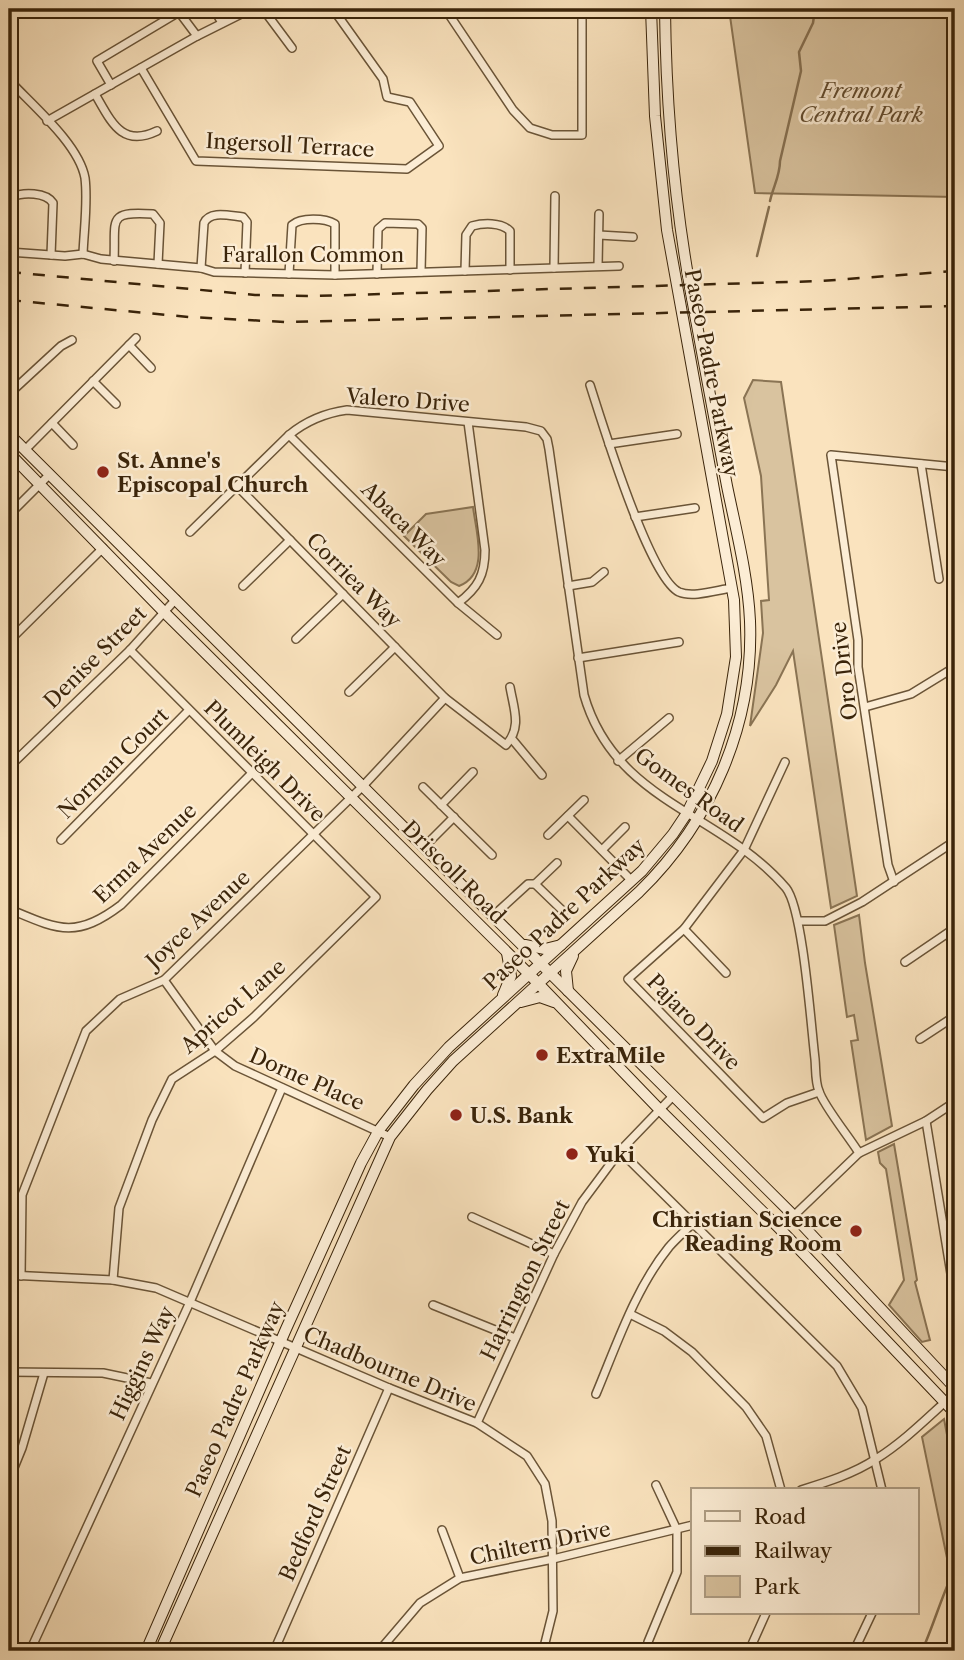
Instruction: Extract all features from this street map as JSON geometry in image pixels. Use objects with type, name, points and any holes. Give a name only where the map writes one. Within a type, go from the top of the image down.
[{"type":"main road","name":"Paseo Padre Parkway","points":[[146,1651],[280,1342],[379,1130],[449,1046],[632,881],[663,847],[687,813],[712,761],[730,699],[736,649],[732,588],[669,247],[656,133],[651,9]]},
{"type":"main road","name":"Paseo Padre Parkway","points":[[160,1651],[390,1137],[446,1069],[657,875],[697,821],[719,779],[736,733],[750,652],[747,587],[680,226],[669,120],[665,9]]},
{"type":"main road","name":"Driscoll Road","points":[[9,434],[794,1216],[955,1388]]},
{"type":"main road","name":"Driscoll Road","points":[[9,453],[164,612],[538,983],[659,1109],[780,1229],[955,1413]]},
{"type":"main road","points":[[732,588],[742,602],[750,652]]},
{"type":"main road","points":[[522,945],[545,949],[562,945]]},
{"type":"main road","points":[[568,992],[566,971],[576,949]]},
{"type":"main road","points":[[501,999],[511,976],[507,953]]},
{"type":"main road","points":[[514,1005],[540,997],[556,1003]]},
{"type":"street","points":[[214,9],[222,23]]},
{"type":"street","points":[[47,121],[197,36],[251,9]]},
{"type":"street","points":[[263,9],[292,48]]},
{"type":"street","name":"Ingersoll Terrace","points":[[141,68],[196,161],[407,169],[439,146],[410,102],[387,97],[383,79],[333,9]]},
{"type":"street","points":[[452,11],[513,110],[530,128],[552,135],[582,135],[582,14],[586,9]]},
{"type":"street","points":[[111,85],[97,61],[179,12],[197,36]]},
{"type":"street","points":[[9,80],[69,146],[81,164],[86,194],[83,254]]},
{"type":"street","points":[[95,94],[116,129],[124,134],[148,135],[158,131]]},
{"type":"street","points":[[9,219],[12,197],[18,194],[50,198],[53,203],[51,255]]},
{"type":"street","points":[[554,268],[555,196]]},
{"type":"street","points":[[114,261],[116,221],[120,215],[127,213],[153,215],[160,223],[158,264]]},
{"type":"street","points":[[598,266],[599,214]]},
{"type":"street","points":[[201,268],[204,223],[207,218],[212,215],[243,217],[247,222],[245,273]]},
{"type":"street","points":[[289,274],[292,225],[301,220],[331,221],[335,224],[335,275]]},
{"type":"street","points":[[377,274],[379,229],[385,223],[418,224],[422,228],[421,272]]},
{"type":"street","points":[[465,271],[467,231],[479,224],[500,225],[510,231],[510,270]]},
{"type":"street","points":[[599,235],[633,237]]},
{"type":"street","name":"Farallon Common","points":[[9,251],[51,255],[83,254],[114,261],[245,273],[335,275],[619,265]]},
{"type":"street","points":[[25,450],[136,338]]},
{"type":"street","points":[[9,394],[61,346],[72,340]]},
{"type":"street","points":[[129,345],[151,368]]},
{"type":"street","points":[[93,381],[116,404]]},
{"type":"street","points":[[590,385],[635,517],[668,585],[681,593],[732,588]]},
{"type":"street","name":"Valero Drive","points":[[190,532],[302,424],[332,412],[347,410],[535,428],[541,431]]},
{"type":"street","points":[[458,603],[474,591],[485,565],[468,422]]},
{"type":"street","points":[[52,423],[74,444]]},
{"type":"street","name":"Gomes Road","points":[[541,431],[547,439],[549,449],[578,658],[589,712],[603,741],[631,774],[697,821],[744,850],[788,890],[799,921],[819,1091],[859,1153]]},
{"type":"street","points":[[609,444],[677,434]]},
{"type":"street","name":"Abaca Way","points":[[289,435],[458,603],[497,635]]},
{"type":"street","name":"Oro Drive","points":[[894,882],[888,865],[858,667],[859,640],[831,455],[921,464]]},
{"type":"street","points":[[939,579],[921,464],[955,467]]},
{"type":"street","points":[[9,515],[50,474]]},
{"type":"street","name":"Corriea Way","points":[[237,486],[445,698],[506,745],[512,739]]},
{"type":"street","points":[[635,517],[695,508]]},
{"type":"street","points":[[243,586],[290,540]]},
{"type":"street","points":[[9,641],[103,548]]},
{"type":"street","points":[[568,586],[592,582],[604,572]]},
{"type":"street","points":[[296,639],[343,594]]},
{"type":"street","name":"Denise Street","points":[[9,767],[130,650],[176,599]]},
{"type":"street","points":[[578,658],[679,642]]},
{"type":"street","points":[[349,692],[395,647]]},
{"type":"street","name":"Plumleigh Drive","points":[[130,650],[376,897]]},
{"type":"street","points":[[865,707],[911,695],[955,667]]},
{"type":"street","points":[[510,687],[516,726],[512,739],[542,775]]},
{"type":"street","name":"Joyce Avenue","points":[[21,1276],[22,1195],[86,1031],[120,999],[164,980],[363,786],[445,698]]},
{"type":"street","name":"Norman Court","points":[[61,840],[190,710]]},
{"type":"street","points":[[618,761],[669,718]]},
{"type":"street","name":"Pajaro Drive","points":[[785,762],[744,850],[684,929],[628,979],[763,1118],[786,1103],[819,1091]]},
{"type":"street","name":"Erma Avenue","points":[[9,909],[57,929],[80,928],[103,919],[121,905],[252,772]]},
{"type":"street","points":[[441,805],[473,772]]},
{"type":"street","points":[[423,787],[492,855]]},
{"type":"street","points":[[548,835],[584,800]]},
{"type":"street","points":[[568,816],[632,881]]},
{"type":"street","points":[[424,847],[454,817]]},
{"type":"street","points":[[602,850],[625,827]]},
{"type":"street","points":[[799,921],[825,921],[862,902],[955,841]]},
{"type":"street","points":[[494,915],[528,884],[535,884],[557,863]]},
{"type":"street","points":[[535,884],[564,912]]},
{"type":"street","name":"Apricot Lane","points":[[113,1280],[119,1208],[152,1120],[172,1079],[215,1051],[254,1017],[376,897]]},
{"type":"street","points":[[905,962],[955,928]]},
{"type":"street","points":[[684,929],[726,973]]},
{"type":"street","name":"Dorne Place","points":[[164,980],[215,1051],[235,1066],[390,1137]]},
{"type":"street","points":[[920,1039],[955,1016]]},
{"type":"street","name":"Higgins Way","points":[[30,1651],[190,1302],[282,1088]]},
{"type":"street","name":"Harrington Street","points":[[477,1423],[554,1254],[582,1202],[620,1151],[673,1096]]},
{"type":"street","points":[[780,1229],[859,1153],[926,1121],[955,1102]]},
{"type":"street","points":[[926,1121],[954,1292]]},
{"type":"street","points":[[620,1151],[837,1366],[862,1408],[882,1488]]},
{"type":"street","points":[[472,1217],[554,1254]]},
{"type":"street","points":[[596,1394],[649,1276],[692,1224]]},
{"type":"street","name":"Chadbourne Drive","points":[[9,1275],[113,1280],[156,1288],[295,1349],[477,1423],[527,1456],[545,1484],[552,1521],[553,1611],[543,1651]]},
{"type":"street","points":[[433,1305],[515,1338]]},
{"type":"street","points":[[630,1314],[664,1331],[692,1352],[746,1406],[766,1436],[780,1488]]},
{"type":"street","points":[[9,1372],[103,1373],[151,1383]]},
{"type":"street","points":[[9,1479],[22,1448],[44,1373]]},
{"type":"street","name":"Bedford Street","points":[[274,1651],[389,1388]]},
{"type":"street","points":[[808,1488],[837,1479],[876,1460],[912,1433],[955,1394]]},
{"type":"street","points":[[648,1642],[677,1572],[677,1531],[656,1485]]},
{"type":"street","name":"Chiltern Drive","points":[[379,1651],[420,1603],[460,1578],[691,1526]]},
{"type":"street","points":[[442,1530],[460,1578]]},
{"type":"street","points":[[749,1651],[766,1614]]},
{"type":"street","points":[[855,1651],[872,1614]]},
{"type":"green space","name":"Fremont Central Park","points":[[729,9],[955,9],[955,197],[755,193]]},
{"type":"green space","points":[[753,380],[781,382],[857,896],[831,908],[793,651],[776,685],[750,726],[763,633],[761,601],[769,600],[761,476],[744,398]]},
{"type":"green space","points":[[473,507],[478,562],[469,580],[459,586],[451,582],[404,536],[426,514]]},
{"type":"green space","points":[[859,915],[892,1126],[866,1140],[851,1041],[858,1040],[854,1015],[847,1017],[834,925]]},
{"type":"green space","points":[[894,1144],[917,1280],[915,1282],[930,1340],[922,1342],[889,1305],[904,1280],[886,1169],[880,1163],[878,1152]]},
{"type":"green space","points":[[944,1419],[955,1477],[955,1544],[947,1558],[922,1437]]},
{"type":"waterway","points":[[770,201],[801,71],[799,52],[813,23],[815,9]]},
{"type":"waterway","points":[[757,256],[769,207]]},
{"type":"waterway","points":[[922,1651],[955,1568]]},
{"type":"railway","points":[[9,272],[255,295],[315,296],[821,281],[955,271]]},
{"type":"railway","points":[[9,300],[189,317],[286,322],[955,306]]},
{"type":"place","name":"St. Anne's Episcopal Church","points":[[103,472]]},
{"type":"place","name":"ExtraMile","points":[[542,1055]]},
{"type":"place","name":"U.S. Bank","points":[[456,1115]]},
{"type":"place","name":"Yuki","points":[[572,1154]]},
{"type":"place","name":"Christian Science Reading Room","points":[[856,1231]]}]
